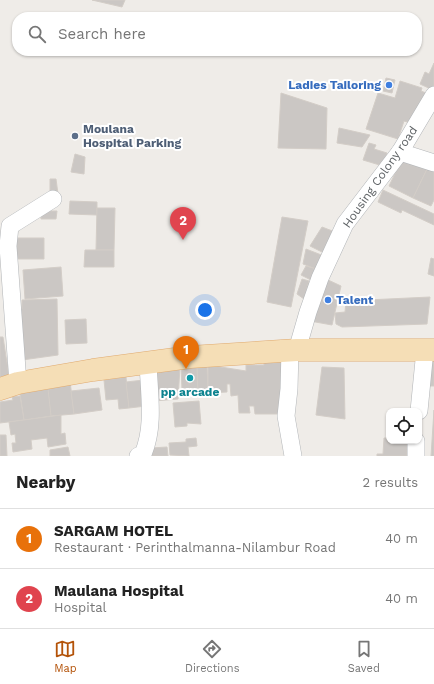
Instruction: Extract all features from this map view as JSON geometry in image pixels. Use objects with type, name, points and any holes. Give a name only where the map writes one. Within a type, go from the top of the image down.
[{"type":"main road","points":[[9,386],[93,370],[148,362],[293,350],[429,350]]},
{"type":"street","name":"Housing Colony road","points":[[293,456],[286,416],[293,350],[320,278],[345,224],[400,152],[434,95]]},
{"type":"street","points":[[400,152],[434,163]]},
{"type":"street","points":[[9,386],[8,246],[10,226],[53,199]]},
{"type":"street","points":[[419,408],[429,350]]},
{"type":"street","points":[[138,456],[143,454],[148,442],[150,423],[148,362]]},
{"type":"street","points":[[416,444],[416,456]]},
{"type":"building","points":[[92,0],[125,0],[122,7]]},
{"type":"building","points":[[434,63],[433,90],[420,84],[425,72],[429,74]]},
{"type":"building","name":"Ladies Tailoring","points":[[386,78],[395,80],[392,93],[383,91]]},
{"type":"building","points":[[400,81],[422,88],[421,91],[426,93],[416,125],[404,121],[398,139],[366,129],[378,93],[395,98]]},
{"type":"building","points":[[281,93],[327,108],[326,149],[278,148]]},
{"type":"building","points":[[339,128],[370,135],[362,147],[337,143]]},
{"type":"building","points":[[369,143],[376,145],[374,149],[387,153],[383,166],[363,160]]},
{"type":"building","points":[[75,154],[85,157],[84,174],[71,172]]},
{"type":"building","points":[[404,155],[428,167],[413,198],[389,186]]},
{"type":"building","points":[[428,167],[434,171],[434,200],[431,206],[413,198]]},
{"type":"building","points":[[50,179],[56,179],[58,194],[50,194]]},
{"type":"building","points":[[383,190],[434,214],[434,225],[402,210],[401,213],[378,202]]},
{"type":"building","points":[[70,201],[97,202],[97,215],[69,214]]},
{"type":"building","points":[[97,208],[115,208],[114,250],[96,250]]},
{"type":"building","points":[[41,211],[57,211],[56,219],[41,219]]},
{"type":"building","points":[[282,217],[308,221],[291,307],[267,302]]},
{"type":"building","points":[[322,227],[335,232],[324,253],[310,246]]},
{"type":"building","points":[[15,238],[44,238],[44,259],[16,259]]},
{"type":"building","points":[[306,249],[324,256],[316,269],[303,264]]},
{"type":"building","points":[[85,250],[114,250],[114,267],[84,267]]},
{"type":"building","points":[[431,258],[434,259],[434,276],[428,274]]},
{"type":"building","points":[[306,266],[316,269],[311,280],[301,275]]},
{"type":"building","points":[[61,267],[63,296],[25,299],[23,270]]},
{"type":"building","points":[[302,279],[309,281],[304,299],[297,294]]},
{"type":"building","name":"Talent","points":[[326,279],[341,286],[332,325],[310,321]]},
{"type":"building","points":[[430,297],[427,324],[342,327],[336,324],[335,313],[345,312],[346,301]]},
{"type":"building","points":[[57,299],[58,355],[22,360],[17,309],[22,309],[22,300]]},
{"type":"building","points":[[86,319],[87,343],[66,344],[65,320]]},
{"type":"building","points":[[0,337],[3,337],[9,376],[0,377]]},
{"type":"building","points":[[287,361],[283,414],[255,414],[254,406],[249,406],[250,413],[239,413],[238,395],[231,396],[230,384],[227,384],[227,392],[208,393],[208,365],[246,371],[246,365],[264,365],[264,362]]},
{"type":"building","points":[[430,361],[434,361],[434,386],[428,386]]},
{"type":"building","name":"pp arcade","points":[[197,365],[198,391],[182,390],[181,366]]},
{"type":"building","name":"pp arcade","points":[[197,365],[207,365],[208,391],[198,391]]},
{"type":"building","points":[[180,367],[178,399],[154,401],[153,370]]},
{"type":"building","points":[[322,367],[344,368],[345,419],[316,415]]},
{"type":"building","points":[[126,377],[129,408],[119,409],[118,399],[106,400],[104,380]]},
{"type":"building","points":[[144,380],[146,406],[129,408],[126,382]]},
{"type":"building","points":[[70,381],[74,414],[51,416],[47,384]]},
{"type":"building","points":[[99,388],[102,410],[74,414],[71,391]]},
{"type":"building","points":[[48,389],[51,416],[24,420],[20,393]]},
{"type":"building","points":[[20,396],[24,420],[0,423],[0,402],[13,400],[12,397]]},
{"type":"building","points":[[199,401],[201,424],[187,423],[187,426],[175,427],[173,403]]},
{"type":"building","points":[[434,410],[434,456],[431,456]]},
{"type":"building","points":[[61,415],[61,434],[65,433],[66,444],[48,447],[47,438],[31,440],[32,449],[13,452],[12,443],[16,443],[15,434],[11,435],[9,422]]},
{"type":"building","points":[[0,435],[6,435],[7,456],[0,456]]},
{"type":"building","points":[[196,438],[197,446],[188,447],[189,456],[170,455],[169,443],[186,442],[186,439]]},
{"type":"building","points":[[384,438],[386,438],[386,444],[408,444],[407,456],[377,456],[377,454],[383,454]]},
{"type":"building","points":[[68,447],[70,456],[50,456],[50,450]]},
{"type":"building","points":[[167,447],[168,456],[152,456],[151,448]]},
{"type":"place","name":"Ladies Tailoring","points":[[389,85]]},
{"type":"place","name":"Moulana Hospital Parking","points":[[75,136]]},
{"type":"place","name":"Maulana Hospital","points":[[183,240]]},
{"type":"place","name":"Talent","points":[[328,300]]},
{"type":"place","name":"SARGAM HOTEL","points":[[186,369]]},
{"type":"place","name":"pp arcade","points":[[190,378]]}]
